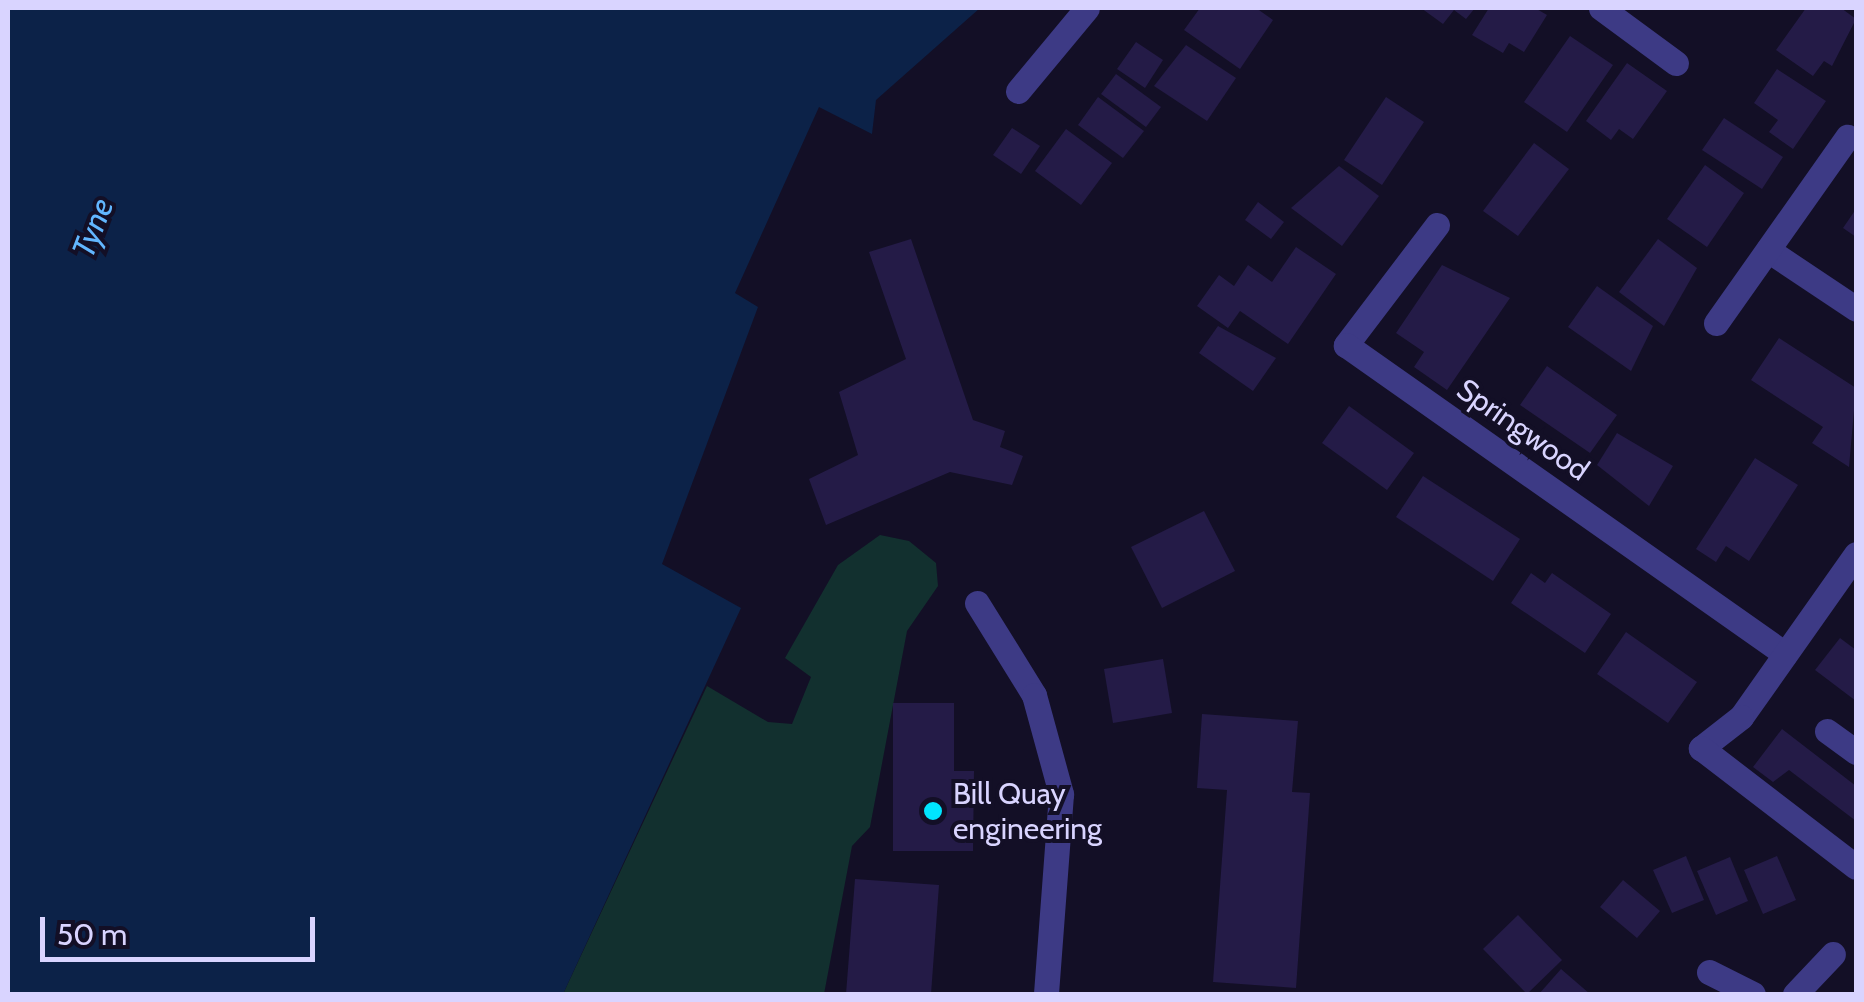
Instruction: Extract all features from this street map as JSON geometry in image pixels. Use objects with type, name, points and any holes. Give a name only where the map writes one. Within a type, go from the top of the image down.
[{"type":"street","points":[[1018,91],[1087,8]]},
{"type":"street","points":[[1601,8],[1676,63]]},
{"type":"street","points":[[1716,323],[1847,137]]},
{"type":"street","name":"Springwood","points":[[1438,225],[1346,345],[1785,654]]},
{"type":"street","points":[[1768,250],[1856,309]]},
{"type":"street","points":[[1856,554],[1847,587],[1785,654],[1741,717],[1701,748],[1856,867]]},
{"type":"street","points":[[977,604],[1034,695],[1061,794],[1046,994]]},
{"type":"street","points":[[1828,731],[1856,752]]},
{"type":"street","points":[[1794,994],[1833,954]]},
{"type":"street","points":[[1709,972],[1752,994]]},
{"type":"green space","points":[[880,535],[909,541],[936,563],[938,586],[907,631],[870,827],[852,846],[824,994],[563,994],[707,686],[768,722],[792,724],[811,677],[785,658],[838,565]]},
{"type":"water","name":"Tyne","points":[[8,8],[980,8],[876,100],[872,134],[819,107],[735,293],[758,307],[662,564],[741,608],[563,994],[8,994]]},
{"type":"building","points":[[1200,8],[1256,8],[1273,20],[1240,69],[1184,30]]},
{"type":"building","points":[[1421,8],[1475,8],[1466,19],[1454,10],[1443,24]]},
{"type":"building","points":[[1489,8],[1535,8],[1547,15],[1524,52],[1509,43],[1503,53],[1472,35]]},
{"type":"building","points":[[1806,8],[1841,8],[1856,19],[1832,66],[1824,61],[1813,76],[1776,50]]},
{"type":"building","points":[[1570,36],[1613,65],[1567,132],[1524,102]]},
{"type":"building","points":[[1136,42],[1163,60],[1145,88],[1117,69]]},
{"type":"building","points":[[1186,45],[1236,78],[1207,121],[1154,86]]},
{"type":"building","points":[[1627,63],[1667,91],[1633,139],[1619,129],[1611,140],[1586,121]]},
{"type":"building","points":[[1777,69],[1826,101],[1793,149],[1769,132],[1778,120],[1754,103]]},
{"type":"building","points":[[1116,74],[1161,107],[1146,127],[1101,94]]},
{"type":"building","points":[[1098,97],[1144,131],[1123,158],[1078,125]]},
{"type":"building","points":[[1386,97],[1424,122],[1382,185],[1344,160]]},
{"type":"building","points":[[1724,118],[1783,157],[1762,189],[1702,150]]},
{"type":"building","points":[[1012,128],[1040,146],[1021,174],[993,155]]},
{"type":"building","points":[[1066,129],[1112,163],[1081,205],[1035,171]]},
{"type":"building","points":[[1534,143],[1569,169],[1518,236],[1483,211]]},
{"type":"building","points":[[1705,165],[1744,193],[1707,247],[1667,219]]},
{"type":"building","points":[[1339,166],[1379,196],[1342,246],[1291,208]]},
{"type":"building","points":[[1258,202],[1284,222],[1271,239],[1245,220]]},
{"type":"building","points":[[1856,209],[1856,237],[1843,228]]},
{"type":"building","points":[[911,239],[973,420],[1005,431],[1000,447],[1023,456],[1012,485],[950,472],[826,525],[809,479],[858,455],[839,392],[906,359],[869,252]]},
{"type":"building","points":[[1658,239],[1697,268],[1664,326],[1619,292]]},
{"type":"building","points":[[1296,247],[1336,274],[1288,344],[1240,311],[1228,328],[1197,306],[1219,275],[1234,286],[1248,265],[1272,282]]},
{"type":"building","points":[[1442,265],[1510,298],[1447,390],[1414,367],[1424,352],[1396,333]]},
{"type":"building","points":[[1597,286],[1653,326],[1631,371],[1568,327]]},
{"type":"building","points":[[1218,326],[1276,358],[1253,391],[1199,353]]},
{"type":"building","points":[[1779,338],[1856,388],[1849,467],[1812,443],[1823,427],[1751,380]]},
{"type":"building","points":[[1547,366],[1617,415],[1590,453],[1520,405]]},
{"type":"building","points":[[1349,406],[1414,453],[1387,490],[1322,443]]},
{"type":"building","points":[[1617,433],[1673,466],[1649,506],[1597,465]]},
{"type":"building","points":[[1755,458],[1798,485],[1749,561],[1726,546],[1716,562],[1696,549]]},
{"type":"building","points":[[1423,476],[1520,539],[1493,581],[1396,517]]},
{"type":"building","points":[[1204,511],[1235,571],[1162,608],[1131,547]]},
{"type":"building","points":[[1531,573],[1545,583],[1552,573],[1611,614],[1585,653],[1511,603]]},
{"type":"building","points":[[1626,632],[1697,682],[1668,723],[1597,674]]},
{"type":"building","points":[[1840,638],[1856,650],[1856,701],[1815,670]]},
{"type":"building","points":[[1163,659],[1172,713],[1113,723],[1104,669]]},
{"type":"building","name":"Bill Quay engineering","points":[[893,703],[954,703],[954,771],[974,771],[973,851],[893,851]]},
{"type":"building","points":[[1202,714],[1298,721],[1292,792],[1310,793],[1296,988],[1213,982],[1227,790],[1197,788]]},
{"type":"building","points":[[1782,729],[1856,786],[1856,821],[1789,770],[1773,782],[1753,767]]},
{"type":"building","points":[[1686,856],[1704,900],[1672,913],[1653,870]]},
{"type":"building","points":[[1777,856],[1796,900],[1763,914],[1744,870]]},
{"type":"building","points":[[1730,857],[1748,901],[1716,915],[1697,871]]},
{"type":"building","points":[[855,879],[939,885],[931,994],[846,994]]},
{"type":"building","points":[[1623,880],[1660,911],[1637,938],[1600,907]]},
{"type":"building","points":[[1518,915],[1562,960],[1527,994],[1483,949]]},
{"type":"building","points":[[1561,969],[1590,994],[1539,994]]},
{"type":"place","name":"Bill Quay engineering","points":[[933,811]]}]
